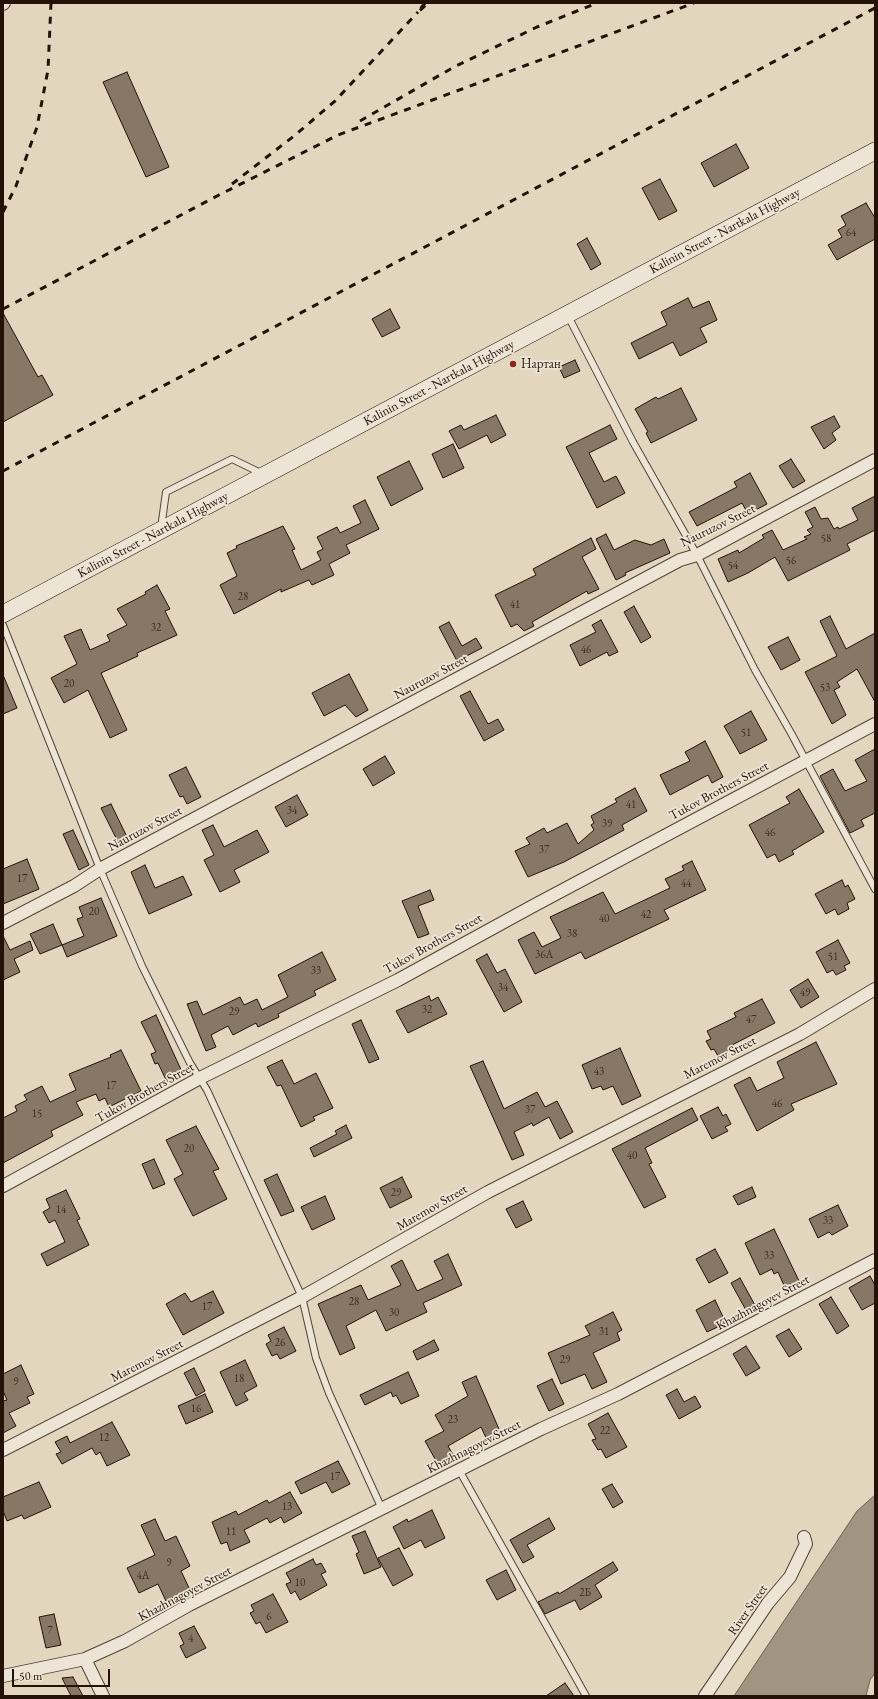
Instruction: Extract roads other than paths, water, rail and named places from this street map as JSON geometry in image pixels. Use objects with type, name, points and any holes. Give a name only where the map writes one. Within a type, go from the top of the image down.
[{"type":"main road","name":"Kalinin Street - Nartkala Highway","points":[[3,614],[160,532],[875,151]]},
{"type":"street","name":"Nauruzov Street","points":[[3,923],[74,886],[100,868],[680,560],[697,555],[875,460]]},
{"type":"street","name":"Tukov Brothers Street","points":[[3,1186],[200,1078],[398,980],[532,906],[875,724]]},
{"type":"street","name":"Maremov Street","points":[[3,1450],[302,1297],[488,1192],[800,1034],[875,990]]},
{"type":"street","name":"Khazhnagoyev Street","points":[[85,1660],[541,1429],[618,1394],[875,1260]]},
{"type":"street","name":"River Street","points":[[705,1696],[768,1603],[790,1577],[806,1544],[804,1537]]},
{"type":"street","points":[[3,1676],[85,1660],[103,1696]]},
{"type":"lane","points":[[567,315],[633,442],[697,555],[755,670],[875,889]]},
{"type":"lane","points":[[160,532],[166,492],[232,458],[266,475]]},
{"type":"lane","points":[[3,625],[100,868],[142,966],[190,1063],[207,1090],[302,1297],[316,1358],[382,1509]]},
{"type":"lane","points":[[459,1470],[586,1696]]},
{"type":"railway","points":[[3,212],[16,186],[37,127],[48,70],[51,3]]},
{"type":"railway","points":[[425,3],[418,12],[428,3]]},
{"type":"railway","points":[[360,121],[454,67],[537,27],[597,3]]},
{"type":"railway","points":[[3,309],[217,196],[338,135],[694,3]]},
{"type":"railway","points":[[3,471],[875,8]]},
{"type":"railway","points":[[232,184],[294,136],[335,101],[418,12]]},
{"type":"place","name":"Нартан","points":[[513,364]]}]
